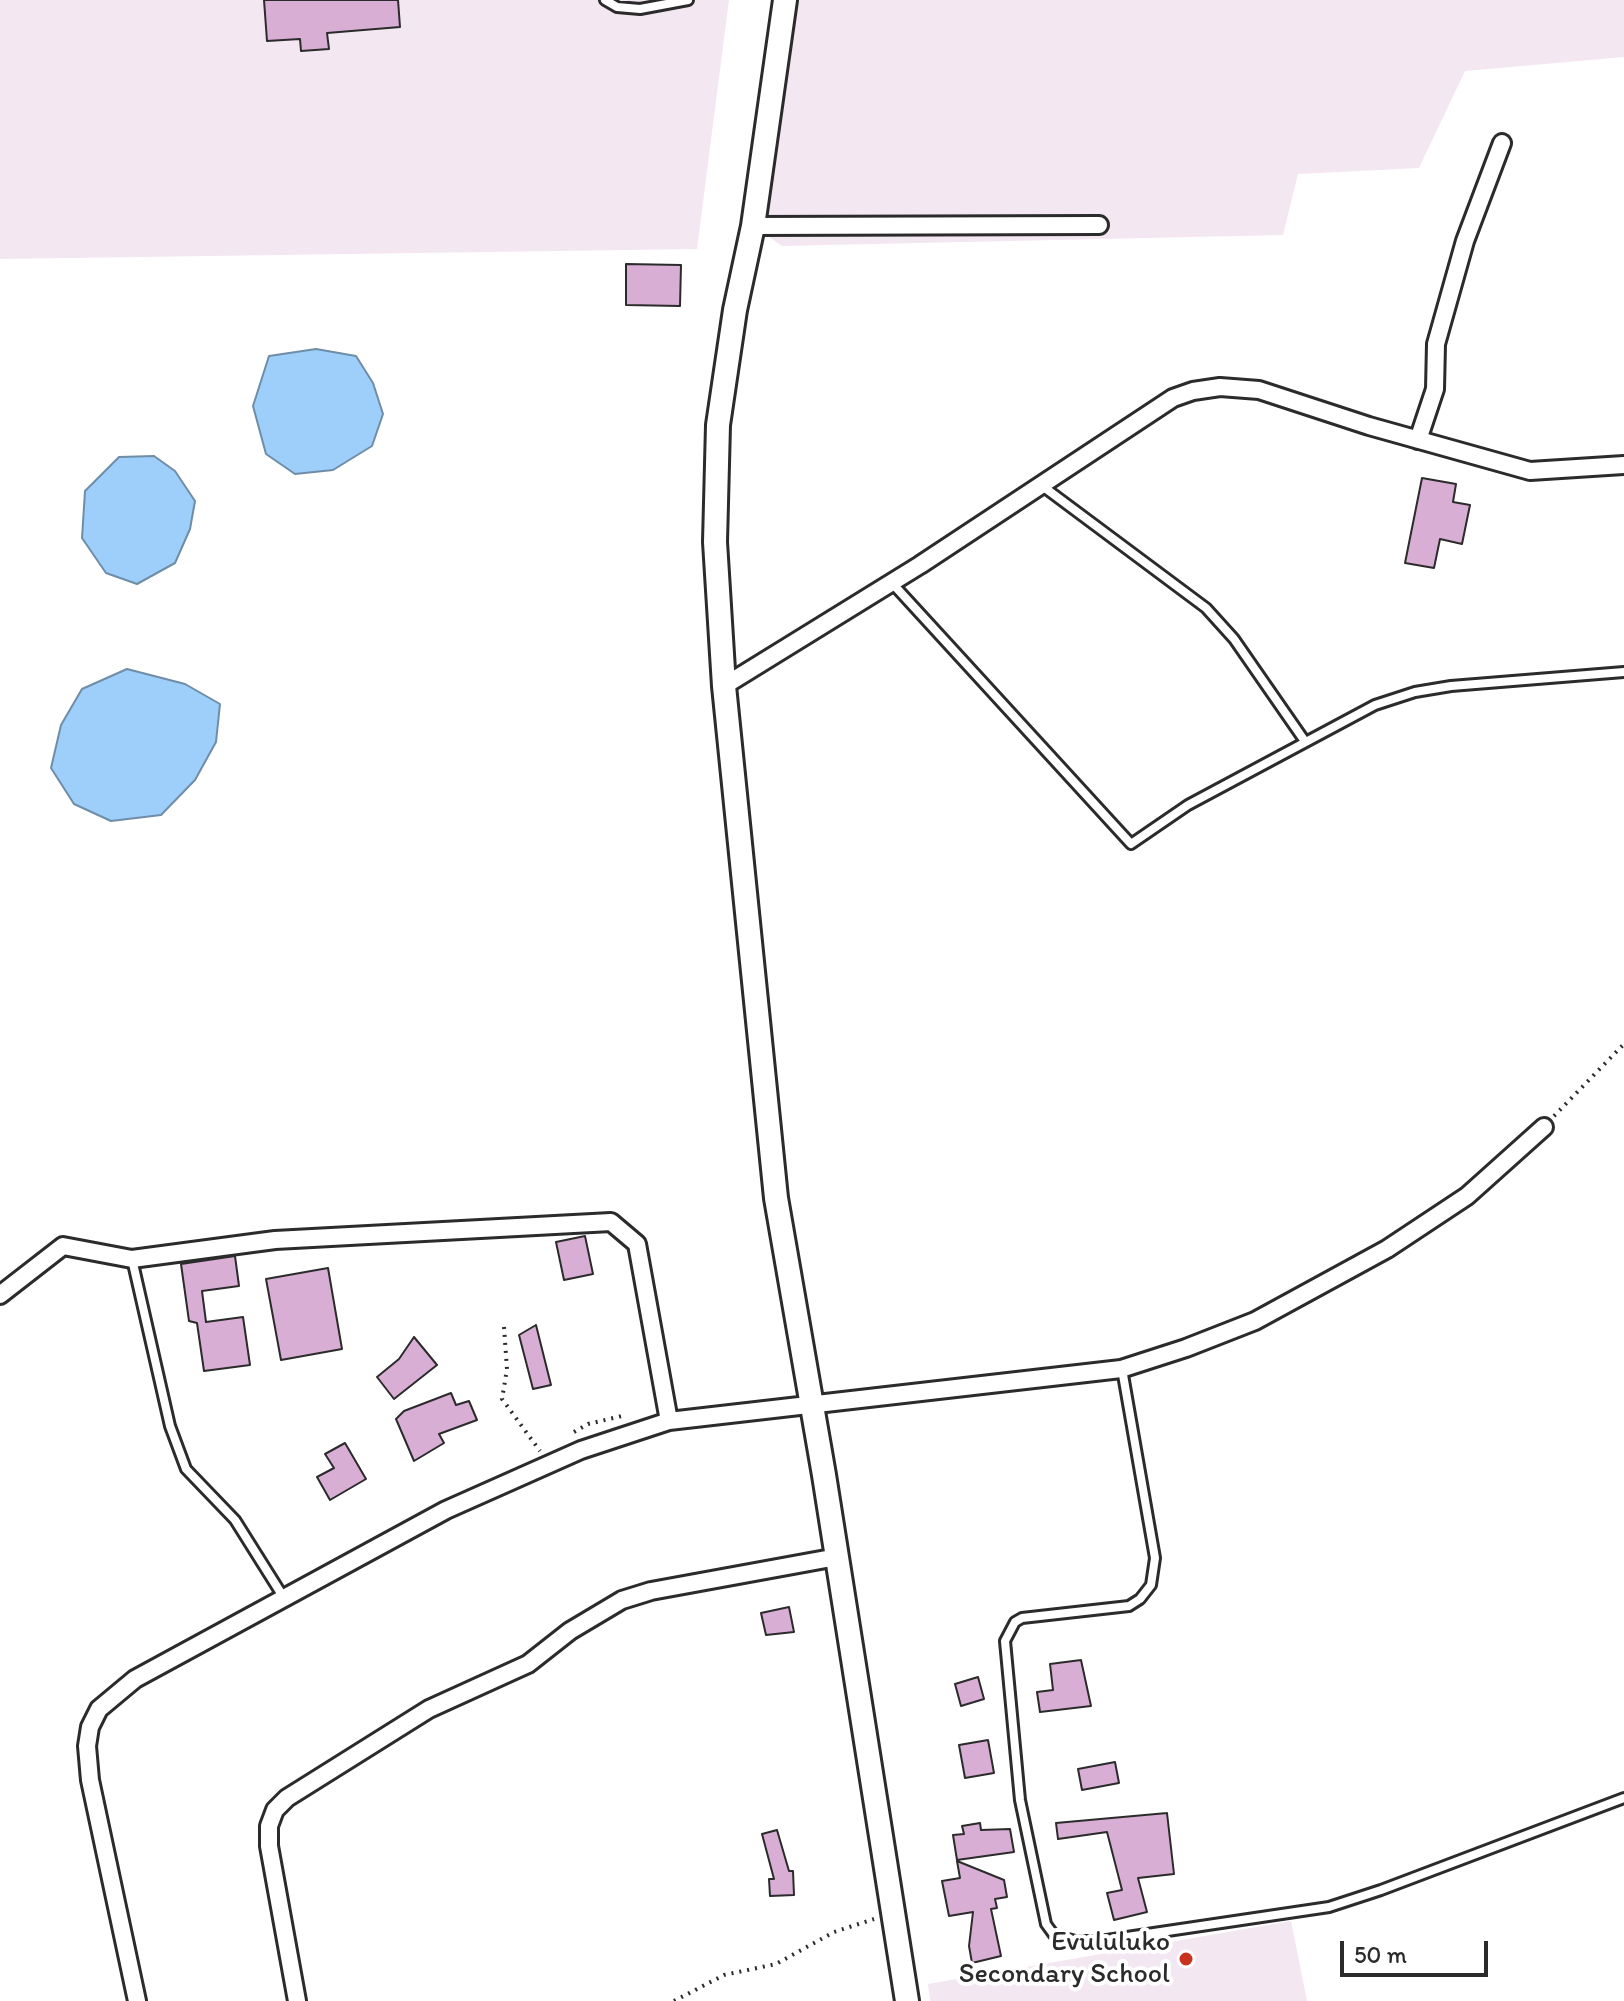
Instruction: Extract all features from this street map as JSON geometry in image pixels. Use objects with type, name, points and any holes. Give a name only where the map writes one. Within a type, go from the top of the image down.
[{"type":"main road","points":[[785,0],[753,226],[735,310],[718,425],[715,542],[724,686],[776,1198],[837,1557],[907,2001]]},
{"type":"street","points":[[1418,440],[1435,389],[1436,344],[1461,255],[1502,143]]},
{"type":"street","points":[[753,226],[1099,225]]},
{"type":"street","points":[[724,686],[892,583],[1173,398],[1220,387],[1259,390],[1530,471],[1624,465]]},
{"type":"street","points":[[137,2001],[90,1780],[87,1746],[90,1727],[99,1709],[135,1679],[446,1510],[581,1450],[669,1421],[811,1402],[1121,1369],[1174,1353],[1255,1321],[1387,1249],[1467,1196],[1544,1127]]},
{"type":"street","points":[[0,1295],[63,1246],[132,1259],[275,1240],[611,1222],[637,1244],[669,1421]]},
{"type":"street","points":[[297,2001],[269,1846],[269,1826],[275,1810],[287,1798],[429,1709],[528,1664],[570,1631],[622,1600],[651,1591],[837,1557]]},
{"type":"lane","points":[[605,0],[617,7],[640,9],[688,0]]},
{"type":"lane","points":[[1040,484],[1206,608],[1234,639],[1304,740]]},
{"type":"lane","points":[[892,583],[1131,844],[1188,805],[1304,740],[1375,705],[1415,692],[1503,680],[1624,672]]},
{"type":"lane","points":[[132,1259],[170,1426],[186,1469],[235,1520],[284,1598]]},
{"type":"lane","points":[[1121,1369],[1155,1558],[1151,1585],[1140,1599],[1129,1606],[1022,1618],[1015,1622],[1005,1641],[1020,1800],[1046,1924],[1054,1935],[1075,1941],[1100,1941],[1329,1907],[1624,1798]]},
{"type":"path","points":[[1544,1127],[1624,1044]]},
{"type":"path","points":[[504,1327],[507,1369],[502,1399],[541,1452],[552,1445]]},
{"type":"path","points":[[564,1438],[588,1424],[634,1413]]},
{"type":"path","points":[[674,2001],[724,1975],[776,1964],[834,1932],[893,1914]]},
{"type":"shaded area","points":[[0,0],[729,0],[697,249],[0,259]]},
{"type":"shaded area","points":[[785,0],[1624,0],[1624,57],[1465,71],[1419,168],[1298,174],[1283,235],[782,246],[753,226]]},
{"type":"shaded area","name":"Evululuko Secondary School","points":[[1291,1921],[1307,2001],[930,2001],[928,1984]]},
{"type":"water","points":[[316,349],[356,356],[373,383],[383,414],[372,446],[333,470],[295,474],[266,454],[253,406],[269,356]]},
{"type":"water","points":[[154,456],[175,471],[195,501],[190,529],[175,563],[137,584],[106,573],[82,538],[85,491],[119,457]]},
{"type":"water","points":[[127,669],[185,684],[220,704],[216,742],[195,780],[161,815],[111,821],[74,804],[51,768],[61,725],[82,689]]},
{"type":"building","points":[[264,0],[398,0],[400,27],[327,33],[329,49],[301,51],[300,39],[267,41]]},
{"type":"building","points":[[626,264],[681,265],[680,306],[626,305]]},
{"type":"building","points":[[1422,478],[1456,484],[1453,502],[1470,505],[1462,544],[1440,539],[1434,568],[1405,563]]},
{"type":"building","points":[[585,1236],[593,1274],[564,1280],[556,1242]]},
{"type":"building","points":[[235,1256],[239,1286],[202,1291],[206,1322],[243,1317],[250,1365],[204,1371],[197,1323],[189,1321],[181,1264]]},
{"type":"building","points":[[328,1268],[342,1349],[281,1360],[266,1279]]},
{"type":"building","points":[[536,1325],[551,1385],[533,1389],[519,1335]]},
{"type":"building","points":[[414,1337],[437,1365],[394,1399],[377,1377],[399,1359]]},
{"type":"building","points":[[451,1393],[456,1405],[469,1401],[477,1420],[439,1434],[444,1443],[414,1461],[396,1419],[404,1411]]},
{"type":"building","points":[[345,1443],[366,1479],[330,1500],[317,1477],[334,1468],[325,1454]]},
{"type":"building","points":[[789,1607],[794,1632],[766,1635],[761,1613]]},
{"type":"building","points":[[1081,1660],[1091,1706],[1040,1712],[1037,1692],[1053,1690],[1050,1664]]},
{"type":"building","points":[[978,1677],[984,1699],[961,1706],[955,1684]]},
{"type":"building","points":[[988,1740],[994,1773],[965,1778],[959,1745]]},
{"type":"building","points":[[1115,1762],[1119,1783],[1082,1790],[1078,1769]]},
{"type":"building","points":[[1167,1813],[1174,1874],[1138,1878],[1147,1912],[1114,1920],[1107,1893],[1122,1890],[1107,1832],[1058,1839],[1056,1823]]},
{"type":"building","points":[[980,1823],[981,1830],[1010,1829],[1014,1852],[957,1860],[953,1835],[964,1834],[962,1826]]},
{"type":"building","points":[[777,1830],[789,1871],[793,1871],[794,1895],[770,1896],[769,1879],[774,1879],[762,1834]]},
{"type":"building","points":[[957,1861],[1004,1880],[1007,1897],[995,1899],[997,1908],[991,1909],[1001,1956],[972,1963],[969,1946],[973,1912],[949,1916],[942,1881],[960,1878]]},
{"type":"place","name":"Evululuko Secondary School","points":[[1186,1959]]}]
